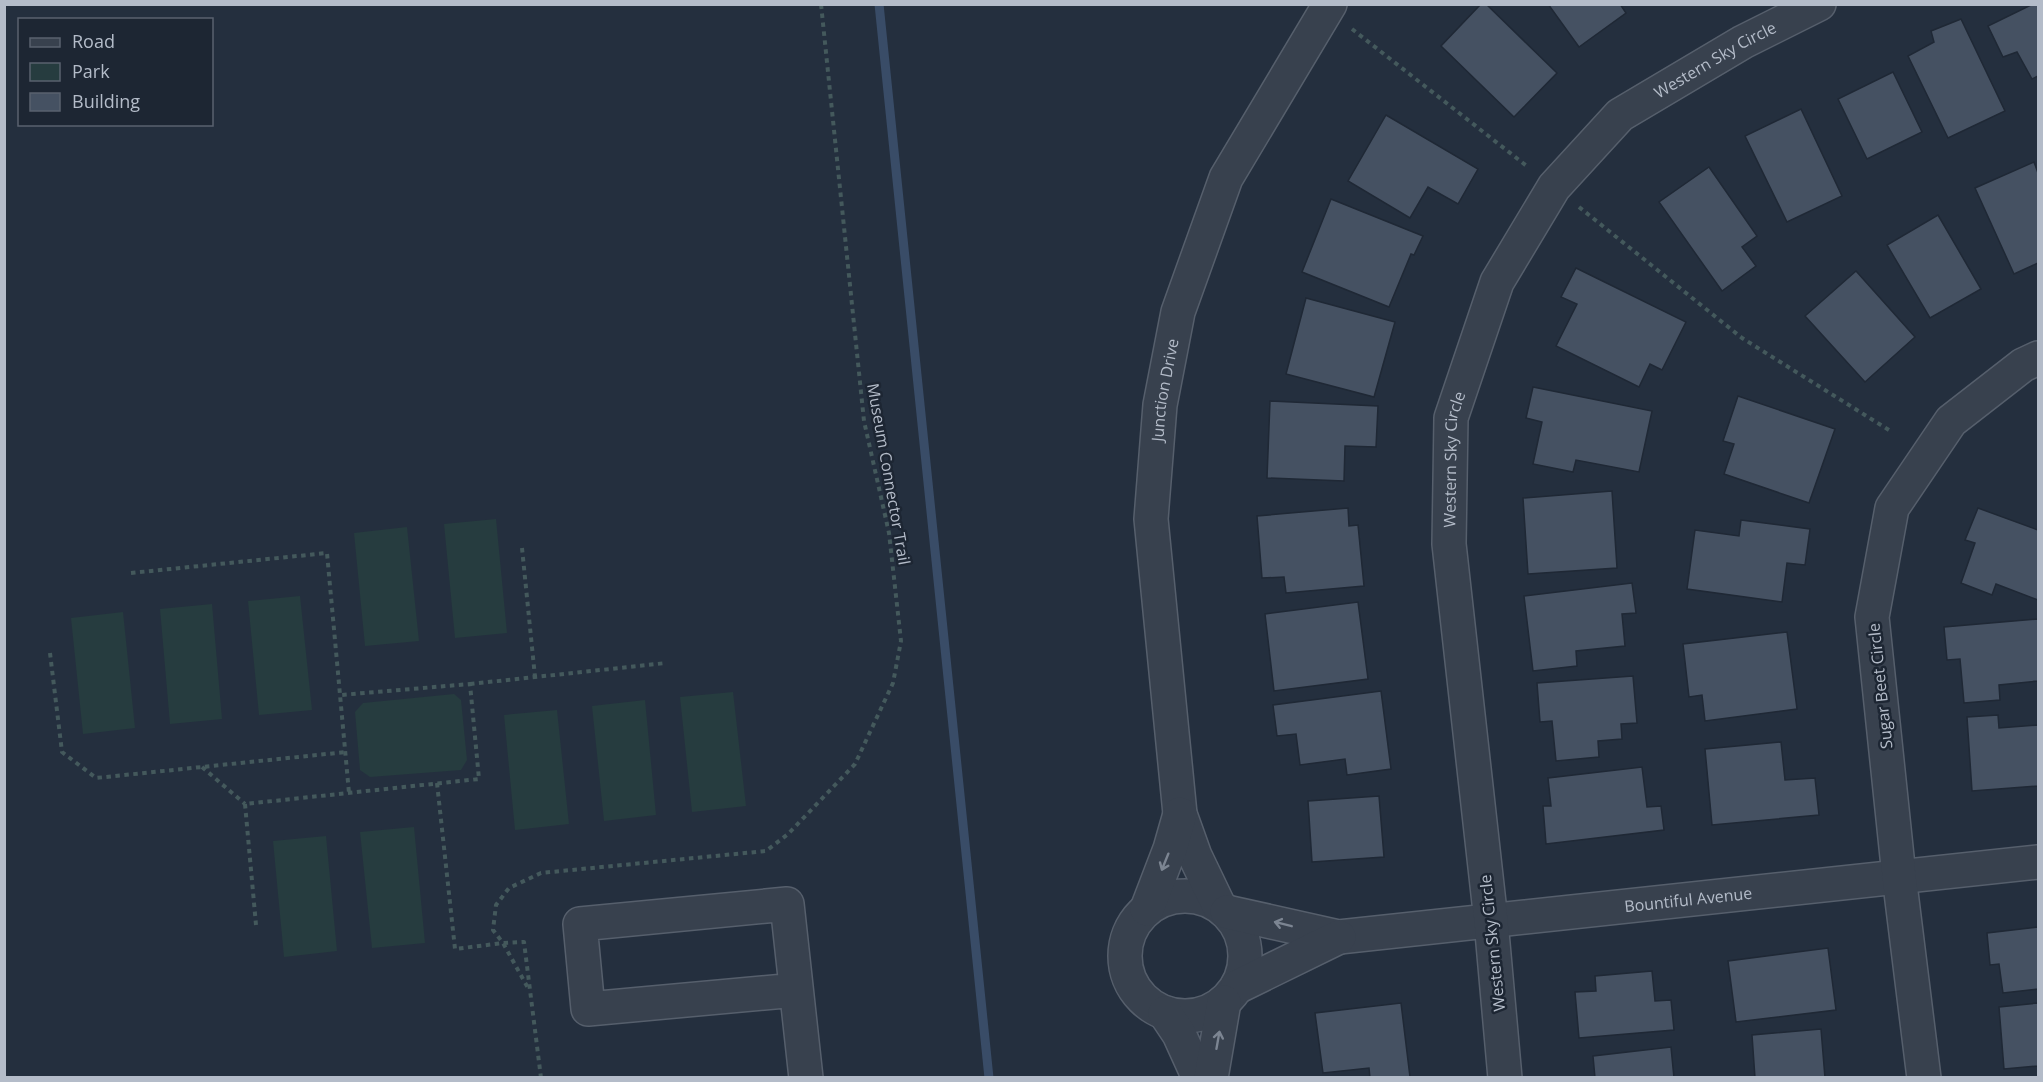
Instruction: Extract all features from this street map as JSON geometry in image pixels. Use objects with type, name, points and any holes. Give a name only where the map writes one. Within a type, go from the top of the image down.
[{"type":"street","name":"Western Sky Circle","points":[[1505,1077],[1491,921],[1449,544],[1451,418],[1497,282],[1554,187],[1620,115],[1743,42],[1819,4]]},
{"type":"street","name":"Junction Drive","points":[[1223,908],[1195,856],[1180,814],[1151,519],[1162,393],[1178,312],[1226,178],[1328,6]]},
{"type":"street","name":"Sugar Beet Circle","points":[[1924,1077],[1899,876],[1872,617],[1892,508],[1951,421],[2023,365],[2038,358]]},
{"type":"street","name":"Junction Drive","points":[[1147,909],[1170,849],[1180,814]]},
{"type":"street","name":"Bountiful Avenue","points":[[1223,908],[1339,937],[2038,862]]},
{"type":"street","points":[[1211,1077],[1231,995],[1245,968],[1246,948],[1239,928],[1223,908],[1200,897],[1182,895],[1163,899],[1147,909],[1133,925],[1125,945],[1125,966],[1132,986],[1146,1002],[1165,1013],[1185,1016],[1206,1013],[1231,995]]},
{"type":"street","points":[[796,990],[588,1009],[580,924],[788,904],[806,1077]]},
{"type":"street","name":"Bountiful Avenue","points":[[1231,995],[1339,937]]},
{"type":"street","points":[[1165,1013],[1179,1034],[1199,1077]]},
{"type":"path","name":"Museum Connector Trail","points":[[530,991],[503,943],[493,930],[496,905],[509,888],[541,873],[766,851],[788,834],[855,764],[893,682],[901,641],[889,533],[864,421],[821,4]]},
{"type":"path","points":[[1328,6],[1742,338],[1892,432]]},
{"type":"path","points":[[522,548],[535,677]]},
{"type":"path","points":[[131,573],[327,553],[349,793]]},
{"type":"path","points":[[50,653],[62,752],[96,778],[346,753]]},
{"type":"path","points":[[341,695],[666,663]]},
{"type":"path","points":[[245,804],[479,779],[470,684]]},
{"type":"path","points":[[202,767],[245,804],[256,925]]},
{"type":"path","points":[[437,783],[455,949],[524,942],[541,1077]]},
{"type":"green space","points":[[496,519],[507,633],[455,638],[444,524]]},
{"type":"green space","points":[[407,527],[419,641],[365,646],[354,533]]},
{"type":"green space","points":[[300,596],[312,710],[259,715],[248,601]]},
{"type":"green space","points":[[212,604],[222,719],[170,724],[160,609]]},
{"type":"green space","points":[[123,612],[135,728],[83,734],[71,618]]},
{"type":"green space","points":[[733,692],[746,806],[692,812],[680,697]]},
{"type":"green space","points":[[454,694],[461,700],[467,760],[461,770],[370,777],[360,770],[355,712],[363,703]]},
{"type":"green space","points":[[645,700],[656,815],[604,821],[592,706]]},
{"type":"green space","points":[[557,710],[569,824],[515,830],[504,715]]},
{"type":"green space","points":[[414,827],[425,943],[372,948],[360,832]]},
{"type":"green space","points":[[326,836],[337,951],[284,957],[273,841]]},
{"type":"building","points":[[1481,4],[1486,4],[1557,73],[1514,117],[1441,46]]},
{"type":"building","points":[[1548,4],[1620,4],[1626,13],[1579,47]]},
{"type":"building","points":[[2033,4],[2038,4],[2038,76],[2032,79],[2017,52],[2003,57],[1988,26]]},
{"type":"building","points":[[1961,19],[2005,111],[1948,138],[1908,56],[1934,42],[1931,31]]},
{"type":"building","points":[[1893,72],[1922,132],[1867,159],[1838,99]]},
{"type":"building","points":[[1801,109],[1842,196],[1787,222],[1745,136]]},
{"type":"building","points":[[1386,115],[1478,169],[1458,204],[1428,187],[1410,218],[1348,181]]},
{"type":"building","points":[[2034,162],[2038,173],[2038,263],[2014,274],[1975,188]]},
{"type":"building","points":[[1709,167],[1757,236],[1742,247],[1756,266],[1722,291],[1659,202]]},
{"type":"building","points":[[1331,199],[1423,236],[1414,255],[1411,254],[1389,307],[1302,272]]},
{"type":"building","points":[[1938,215],[1981,289],[1930,318],[1887,245]]},
{"type":"building","points":[[1576,268],[1686,322],[1662,370],[1650,364],[1639,387],[1556,346],[1577,304],[1561,297]]},
{"type":"building","points":[[1856,271],[1915,337],[1865,382],[1805,316]]},
{"type":"building","points":[[1306,298],[1395,322],[1374,397],[1286,374]]},
{"type":"building","points":[[1533,387],[1652,411],[1639,472],[1576,460],[1573,472],[1533,464],[1542,422],[1526,418]]},
{"type":"building","points":[[1738,396],[1835,429],[1809,503],[1724,474],[1734,444],[1723,441]]},
{"type":"building","points":[[1270,401],[1378,406],[1376,447],[1345,446],[1344,481],[1267,478]]},
{"type":"building","points":[[1612,491],[1617,568],[1528,574],[1523,498]]},
{"type":"building","points":[[1348,508],[1349,526],[1358,525],[1364,586],[1286,593],[1284,577],[1262,578],[1257,516]]},
{"type":"building","points":[[1978,508],[2038,530],[2038,600],[1996,584],[1992,595],[1961,583],[1975,543],[1965,540]]},
{"type":"building","points":[[1741,520],[1810,529],[1805,565],[1787,563],[1782,602],[1687,589],[1695,530],[1739,536]]},
{"type":"building","points":[[1632,583],[1636,613],[1622,614],[1625,646],[1576,651],[1577,666],[1533,671],[1524,596]]},
{"type":"building","points":[[1358,602],[1368,679],[1274,691],[1265,614]]},
{"type":"building","points":[[2038,619],[2038,681],[1999,685],[2000,700],[1964,703],[1960,659],[1947,660],[1944,627]]},
{"type":"building","points":[[1787,632],[1797,709],[1705,721],[1702,695],[1689,697],[1683,644]]},
{"type":"building","points":[[1633,676],[1637,723],[1621,724],[1622,739],[1598,741],[1599,757],[1556,761],[1552,721],[1540,722],[1537,683]]},
{"type":"building","points":[[1381,691],[1391,769],[1347,775],[1345,759],[1300,765],[1296,734],[1277,736],[1273,705]]},
{"type":"building","points":[[1998,715],[1999,728],[2038,725],[2038,786],[1972,791],[1967,717]]},
{"type":"building","points":[[1781,742],[1785,780],[1815,778],[1819,815],[1712,825],[1705,749]]},
{"type":"building","points":[[1642,767],[1647,807],[1661,806],[1664,830],[1546,844],[1543,806],[1551,806],[1548,778]]},
{"type":"building","points":[[1379,796],[1384,857],[1312,862],[1308,801]]},
{"type":"building","points":[[2038,927],[2038,989],[2003,993],[1999,964],[1990,965],[1987,933]]},
{"type":"building","points":[[1828,948],[1836,1010],[1736,1022],[1728,961]]},
{"type":"building","points":[[1652,971],[1655,1001],[1671,1000],[1674,1030],[1579,1038],[1575,992],[1596,991],[1595,976]]},
{"type":"building","points":[[1401,1003],[1410,1077],[1370,1078],[1369,1068],[1323,1073],[1315,1013]]},
{"type":"building","points":[[2038,1003],[2038,1066],[2004,1069],[1999,1007]]},
{"type":"building","points":[[1821,1029],[1825,1078],[1755,1078],[1752,1035]]},
{"type":"building","points":[[1671,1047],[1674,1078],[1595,1078],[1593,1056]]},
{"type":"waterway","points":[[879,4],[989,1078]]}]
